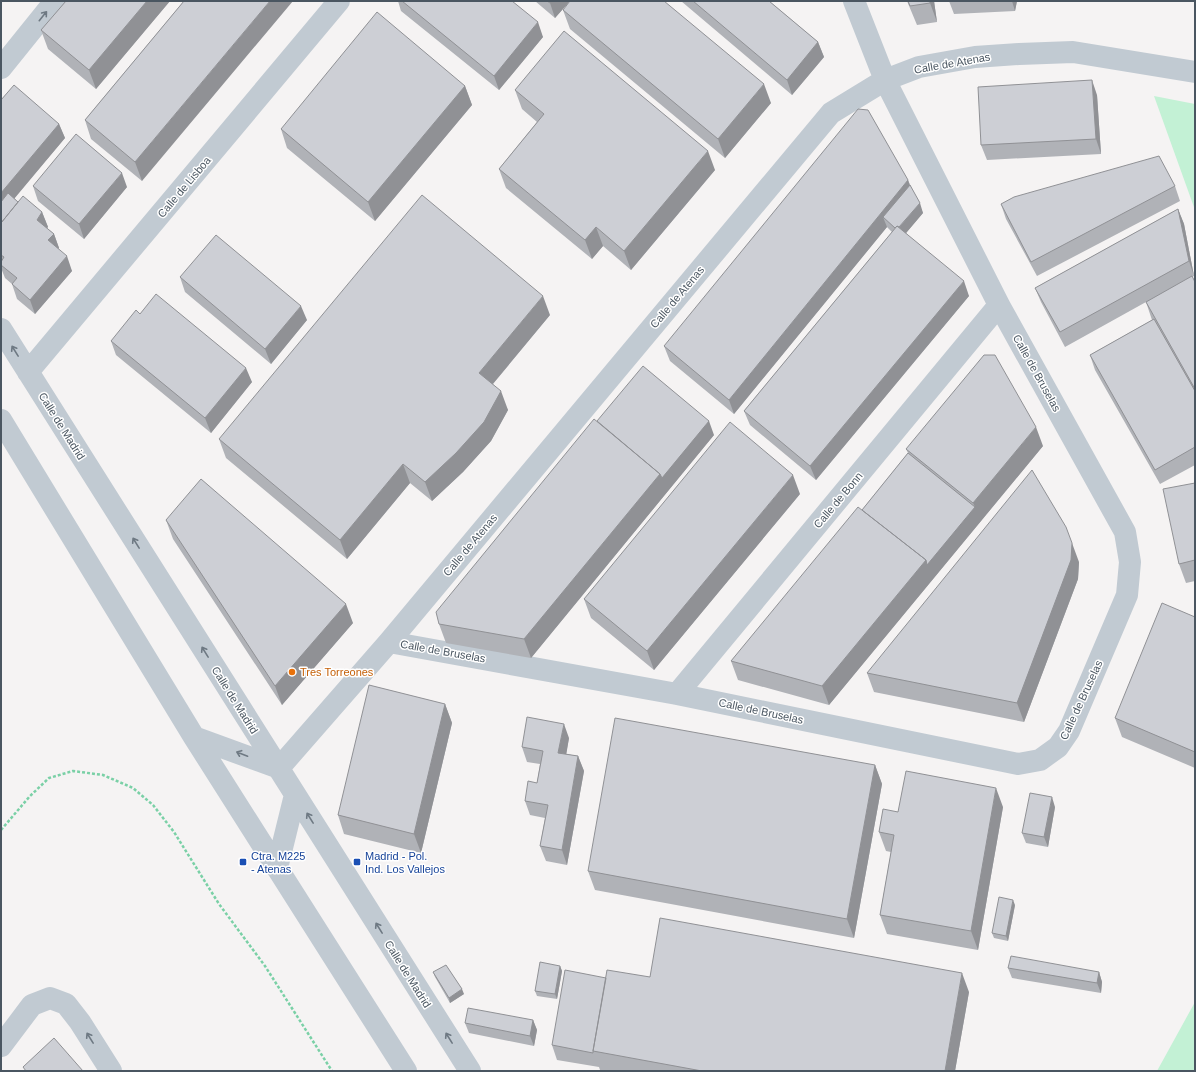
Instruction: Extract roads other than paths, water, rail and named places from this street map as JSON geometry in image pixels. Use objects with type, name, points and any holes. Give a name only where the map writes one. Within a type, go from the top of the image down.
[{"type":"street","points":[[1,68],[55,1]]},
{"type":"street","name":"Calle de Lisboa","points":[[28,372],[339,1]]},
{"type":"street","name":"Calle de Bruselas","points":[[389,642],[677,694],[1018,764],[1040,760],[1058,748],[1069,731],[1127,595],[1130,562],[1126,532],[999,305],[885,80],[854,1]]},
{"type":"street","points":[[1,52],[22,42]]},
{"type":"street","name":"Calle de Atenas","points":[[279,768],[389,642],[831,113],[885,80],[919,67],[975,57],[1073,52],[1195,72]]},
{"type":"street","name":"Calle de Bonn","points":[[677,694],[999,305]]},
{"type":"street","name":"Calle de Madrid","points":[[1,329],[470,1071]]},
{"type":"street","points":[[1,420],[194,737],[406,1071]]},
{"type":"street","points":[[194,737],[279,768]]},
{"type":"street","points":[[277,868],[295,795]]},
{"type":"street","points":[[1,1046],[32,1005],[50,998],[66,1004],[80,1022],[111,1071]]},
{"type":"place","name":"Tres Torreones","points":[[292,672]]},
{"type":"place","name":"Ctra. M225 - Atenas","points":[[243,862]]},
{"type":"place","name":"Madrid - Pol. Ind. Los Vallejos","points":[[357,862]]}]
